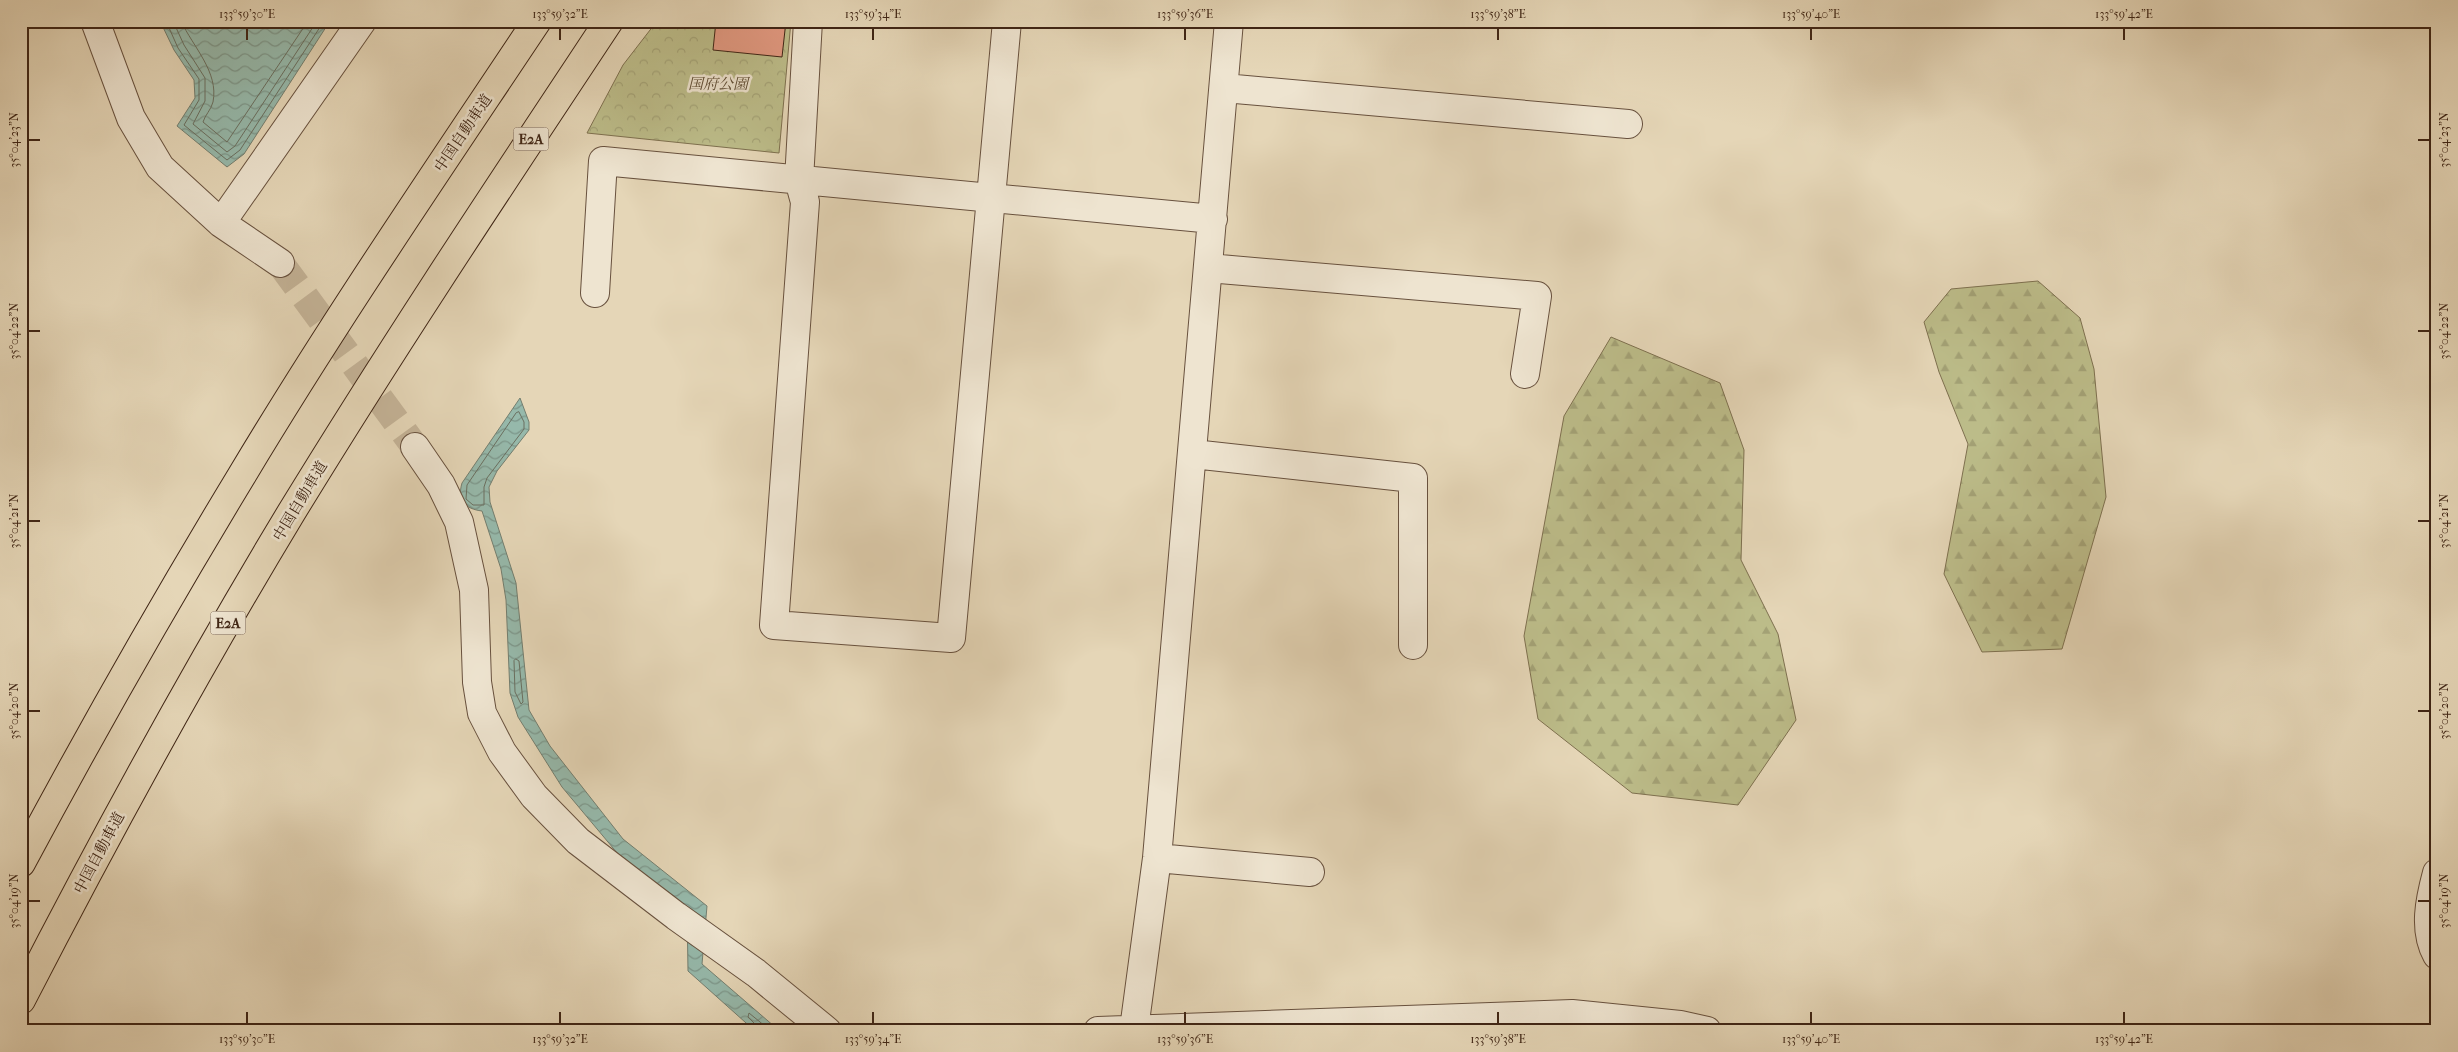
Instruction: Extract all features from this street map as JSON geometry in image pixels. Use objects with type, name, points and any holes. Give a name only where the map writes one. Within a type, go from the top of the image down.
[{"type":"highway","name":"中国自動車道","points":[[21,863],[93,728],[242,474],[398,228],[537,21]]},
{"type":"highway","name":"中国自動車道","points":[[21,1000],[152,754],[291,514],[453,256],[609,21]]},
{"type":"street","points":[[95,21],[132,118],[160,168],[221,223],[280,263]]},
{"type":"street","points":[[221,223],[362,21]]},
{"type":"street","points":[[808,21],[799,180],[805,202],[774,625],[951,638],[1007,21]]},
{"type":"street","points":[[1134,1029],[1157,858],[1229,21]]},
{"type":"street","points":[[1224,88],[1628,124]]},
{"type":"street","points":[[595,294],[603,161],[1213,219]]},
{"type":"street","points":[[1208,268],[1537,296],[1525,374]]},
{"type":"street","points":[[415,447],[440,485],[458,522],[474,590],[477,682],[482,712],[502,752],[534,796],[578,840],[676,916],[756,973],[827,1031]]},
{"type":"street","points":[[1193,454],[1413,478],[1413,645]]},
{"type":"street","points":[[1157,858],[1310,872]]},
{"type":"street","points":[[2437,873],[2429,904],[2430,943],[2437,954]]},
{"type":"street","points":[[1098,1031],[1572,1014],[1680,1025],[1707,1031]]},
{"type":"green space","name":"国府公園","points":[[657,21],[791,21],[779,153],[587,133],[623,65]]},
{"type":"green space","points":[[2038,281],[2080,318],[2094,369],[2106,497],[2062,649],[1982,652],[1944,574],[1968,444],[1939,372],[1924,322],[1951,289]]},
{"type":"green space","points":[[1611,337],[1720,383],[1744,450],[1741,560],[1778,634],[1796,720],[1738,805],[1632,793],[1538,719],[1524,636],[1564,416]]},
{"type":"water","points":[[160,21],[330,21],[244,154],[227,167],[177,126],[195,98],[194,80],[174,50]]},
{"type":"water","points":[[520,398],[529,422],[529,430],[497,471],[489,487],[490,502],[516,583],[529,710],[550,746],[623,839],[707,906],[702,964],[775,1027],[775,1031],[755,1031],[688,971],[687,907],[618,854],[562,787],[518,717],[510,693],[506,600],[501,569],[482,511],[471,508],[464,503],[461,489],[462,483]]},
{"type":"building","points":[[716,21],[786,21],[782,57],[713,50]]},
{"type":"tunnel","points":[[280,263],[415,447]]}]
